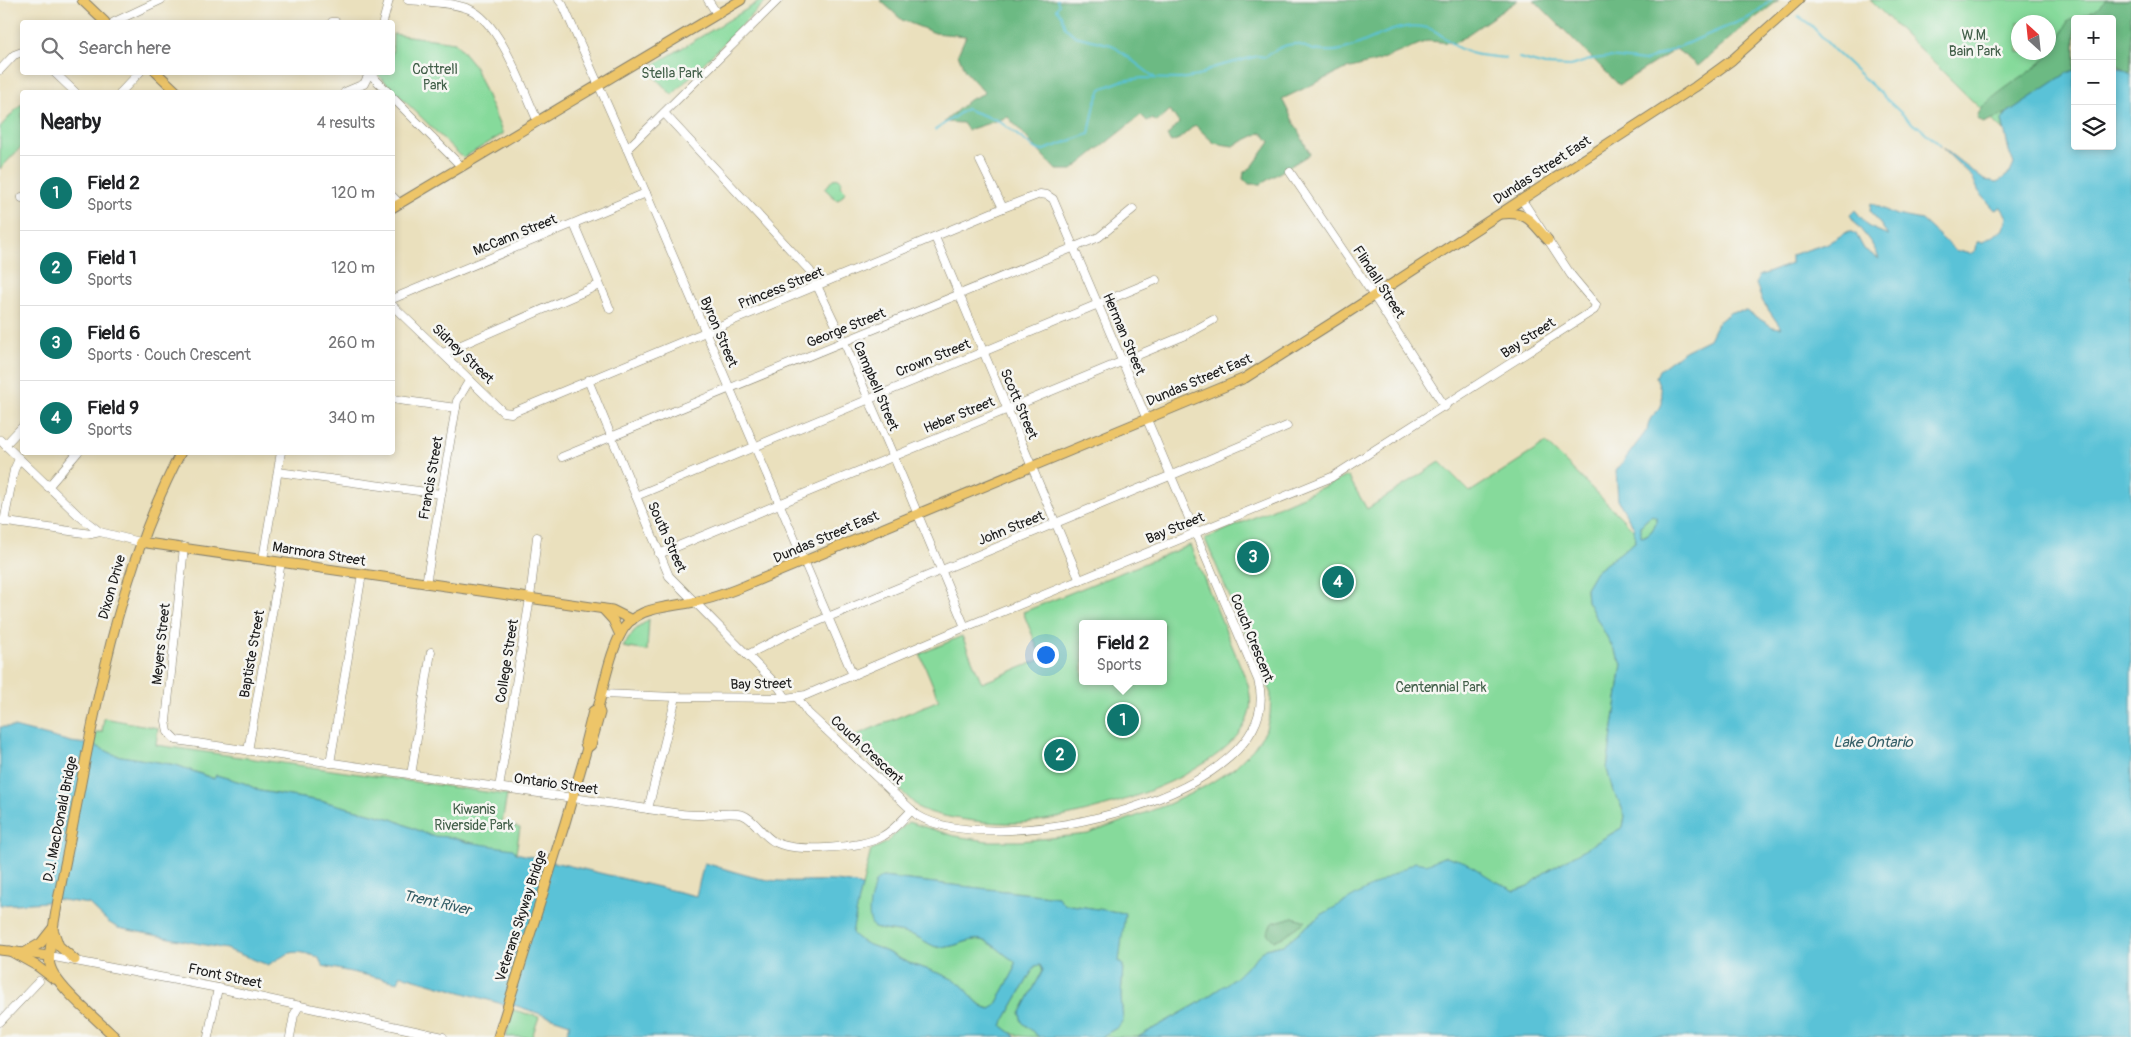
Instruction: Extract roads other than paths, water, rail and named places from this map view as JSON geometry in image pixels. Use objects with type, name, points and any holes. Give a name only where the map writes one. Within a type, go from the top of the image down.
[{"type":"main road","points":[[82,0],[103,20]]},
{"type":"main road","points":[[396,206],[740,0]]},
{"type":"main road","name":"Dundas Street East","points":[[563,829],[587,748],[591,745],[600,713],[598,708],[620,635],[632,620],[657,607],[693,602],[737,590],[1245,378],[1695,87],[1732,60],[1799,0]]},
{"type":"main road","points":[[159,75],[175,90]]},
{"type":"main road","points":[[1500,214],[1515,212],[1523,215],[1548,240]]},
{"type":"main road","name":"Dixon Drive","points":[[91,736],[119,608],[140,542],[180,455]]},
{"type":"main road","name":"Marmora Street","points":[[140,542],[603,609],[619,612],[632,620]]},
{"type":"main road","points":[[603,609],[613,620],[620,635]]},
{"type":"main road","name":"D.J. MacDonald Bridge","points":[[49,956],[56,907],[91,736]]},
{"type":"main road","name":"Veterans Skyway Bridge","points":[[498,1037],[563,829]]},
{"type":"main road","points":[[24,953],[41,943],[53,927]]},
{"type":"main road","points":[[53,927],[59,946],[75,960]]},
{"type":"main road","name":"Front Street","points":[[0,950],[49,956]]},
{"type":"main road","points":[[10,951],[37,966],[58,982],[111,1035]]},
{"type":"main road","points":[[49,956],[50,967],[58,982]]},
{"type":"street","points":[[118,20],[161,0]]},
{"type":"street","points":[[383,20],[389,0]]},
{"type":"street","points":[[408,0],[458,6],[474,12],[485,22],[503,42],[538,122]]},
{"type":"street","name":"Byron Street","points":[[559,0],[627,149],[853,675]]},
{"type":"street","points":[[708,0],[717,14]]},
{"type":"street","points":[[627,149],[778,0]]},
{"type":"street","points":[[0,70],[14,55],[20,53]]},
{"type":"street","points":[[57,75],[72,90]]},
{"type":"street","points":[[123,90],[137,75]]},
{"type":"street","points":[[350,90],[364,84],[369,75]]},
{"type":"street","points":[[372,75],[386,90]]},
{"type":"street","points":[[395,100],[462,167]]},
{"type":"street","name":"Campbell Street","points":[[664,113],[810,271],[844,342],[965,627]]},
{"type":"street","points":[[980,162],[1003,208]]},
{"type":"street","name":"Flindall Street","points":[[1290,172],[1374,296],[1445,407]]},
{"type":"street","name":"McCann Street","points":[[395,298],[646,193]]},
{"type":"street","name":"Princess Street","points":[[518,411],[588,380],[1003,208],[1040,194],[1047,195],[1053,199]]},
{"type":"street","name":"Herman Street","points":[[1053,199],[1196,533]]},
{"type":"street","name":"Bay Street","points":[[602,694],[786,698],[806,695],[965,627],[1332,478],[1594,310],[1596,305],[1593,299],[1571,275],[1522,200]]},
{"type":"street","name":"George Street","points":[[562,457],[1099,237],[1133,209]]},
{"type":"street","points":[[574,224],[610,309]]},
{"type":"street","name":"Scott Street","points":[[935,237],[1080,581]]},
{"type":"street","name":"Crown Street","points":[[636,496],[1156,280]]},
{"type":"street","points":[[443,353],[599,285]]},
{"type":"street","name":"Sidney Street","points":[[395,308],[470,381],[506,413],[518,411]]},
{"type":"street","name":"Heber Street","points":[[659,554],[893,455],[1186,335],[1213,320]]},
{"type":"street","name":"South Street","points":[[588,380],[669,576],[778,686],[786,698]]},
{"type":"street","name":"Francis Street","points":[[426,584],[456,408],[459,395],[470,381]]},
{"type":"street","points":[[395,399],[456,408]]},
{"type":"street","name":"John Street","points":[[747,655],[828,617],[1287,426]]},
{"type":"street","points":[[20,428],[3,443],[78,515],[100,532]]},
{"type":"street","points":[[48,487],[75,455]]},
{"type":"street","points":[[263,559],[281,455]]},
{"type":"street","points":[[2,521],[14,470],[19,459]]},
{"type":"street","points":[[278,472],[441,494]]},
{"type":"street","name":"Marmora Street","points":[[2,521],[90,534],[100,532],[140,542]]},
{"type":"street","name":"Couch Crescent","points":[[797,697],[808,713],[912,810],[927,821],[989,831],[1020,831],[1096,820],[1131,809],[1173,792],[1197,779],[1232,754],[1254,728],[1258,716],[1260,688],[1196,533]]},
{"type":"street","name":"College Street","points":[[499,788],[530,598],[537,537]]},
{"type":"street","name":"Meyers Street","points":[[176,740],[168,732],[166,721],[184,547]]},
{"type":"street","name":"Baptiste Street","points":[[248,751],[281,562]]},
{"type":"street","points":[[330,763],[362,574]]},
{"type":"street","points":[[410,775],[431,652]]},
{"type":"street","points":[[648,809],[676,697]]},
{"type":"street","name":"Ontario Street","points":[[176,740],[572,799],[697,815],[743,815],[773,842],[809,848],[858,844],[878,838],[892,830],[912,810]]},
{"type":"street","name":"Front Street","points":[[49,956],[218,988],[443,1037]]},
{"type":"street","points":[[0,1022],[40,981]]},
{"type":"street","points":[[208,1037],[218,988]]},
{"type":"street","points":[[290,1037],[294,1015],[299,1006]]},
{"type":"street","points":[[397,1037],[399,1028]]},
{"type":"water","name":"Lake Ontario","points":[[2116,66],[2131,74],[2131,1037],[1138,1037],[1197,1004],[1235,978],[1265,949],[1283,945],[1321,915],[1415,862],[1426,864],[1446,856],[1465,862],[1515,891],[1529,886],[1544,873],[1623,827],[1625,816],[1613,791],[1607,769],[1622,664],[1587,601],[1586,588],[1596,571],[1635,542],[1634,528],[1618,500],[1616,471],[1647,430],[1649,422],[1661,405],[1661,390],[1656,377],[1659,370],[1683,352],[1709,339],[1717,323],[1731,312],[1746,311],[1773,327],[1781,328],[1763,302],[1756,284],[1759,276],[1791,264],[1791,255],[1826,244],[1849,231],[1856,234],[1864,249],[1879,259],[1874,247],[1850,215],[1855,210],[1869,227],[1888,235],[1870,210],[1871,203],[1896,215],[1922,220],[1955,250],[1970,254],[1976,250],[1977,242],[1983,242],[2004,229],[2007,217],[2001,207],[1995,210],[1979,192],[1972,177],[1939,145],[1984,180],[1998,182],[2010,173],[2014,164],[2002,120],[2007,113],[2071,72],[2071,150],[2116,150]],"holes":[[[1652,515],[1656,517],[1655,524],[1647,535],[1641,537],[1641,525]]]},
{"type":"water","name":"Trent River","points":[[0,727],[14,727],[71,742],[94,745],[115,755],[176,765],[214,779],[216,775],[244,783],[260,791],[326,802],[392,819],[431,836],[449,837],[467,842],[513,849],[516,853],[696,896],[704,863],[769,880],[839,881],[862,886],[852,933],[855,936],[905,961],[956,981],[976,1001],[990,1009],[995,1006],[1015,969],[1015,961],[982,940],[972,940],[949,947],[937,947],[913,935],[874,928],[869,912],[875,882],[882,877],[1058,897],[1064,904],[1125,913],[1119,962],[1123,965],[1121,997],[1123,1020],[1118,1027],[1101,1037],[1039,1037],[1022,1022],[1020,1014],[1043,970],[1040,965],[1035,966],[1002,1026],[1016,1037],[566,1037],[570,1024],[514,1005],[513,1007],[401,975],[398,982],[323,966],[318,957],[297,952],[287,954],[268,965],[226,949],[118,928],[108,922],[89,904],[55,899],[46,902],[0,905]]},
{"type":"waterway","points":[[1057,0],[1059,5],[1056,9],[1061,15],[1065,27],[1075,36],[1112,45],[1154,77]]},
{"type":"waterway","points":[[1519,58],[1545,65],[1570,66],[1593,59],[1609,57],[1645,61],[1750,17],[1771,0]]},
{"type":"waterway","points":[[1798,16],[1811,25],[1834,50],[1914,125],[1940,145]]},
{"type":"waterway","points":[[935,130],[966,109],[999,121],[1034,148],[1041,151],[1089,134],[1095,104],[1101,89],[1121,81],[1142,78],[1179,79],[1198,76],[1215,67],[1258,56],[1266,57],[1278,49],[1293,44],[1314,50],[1338,51],[1383,33],[1405,27],[1428,28],[1462,50],[1480,55],[1505,58]]},
{"type":"place","name":"Field 6","points":[[1253,557]]},
{"type":"place","name":"Field 9","points":[[1338,582]]},
{"type":"place","name":"Field 2","points":[[1123,720]]},
{"type":"place","name":"Field 1","points":[[1060,755]]},
{"type":"park label","name":"W.M. Bain Park","points":[[1975,43]]},
{"type":"park label","name":"Stella Park","points":[[672,73]]},
{"type":"park label","name":"Cottrell Park","points":[[435,78]]},
{"type":"park label","name":"Centennial Park","points":[[1441,687]]},
{"type":"park label","name":"Kiwanis Riverside Park","points":[[474,818]]}]
